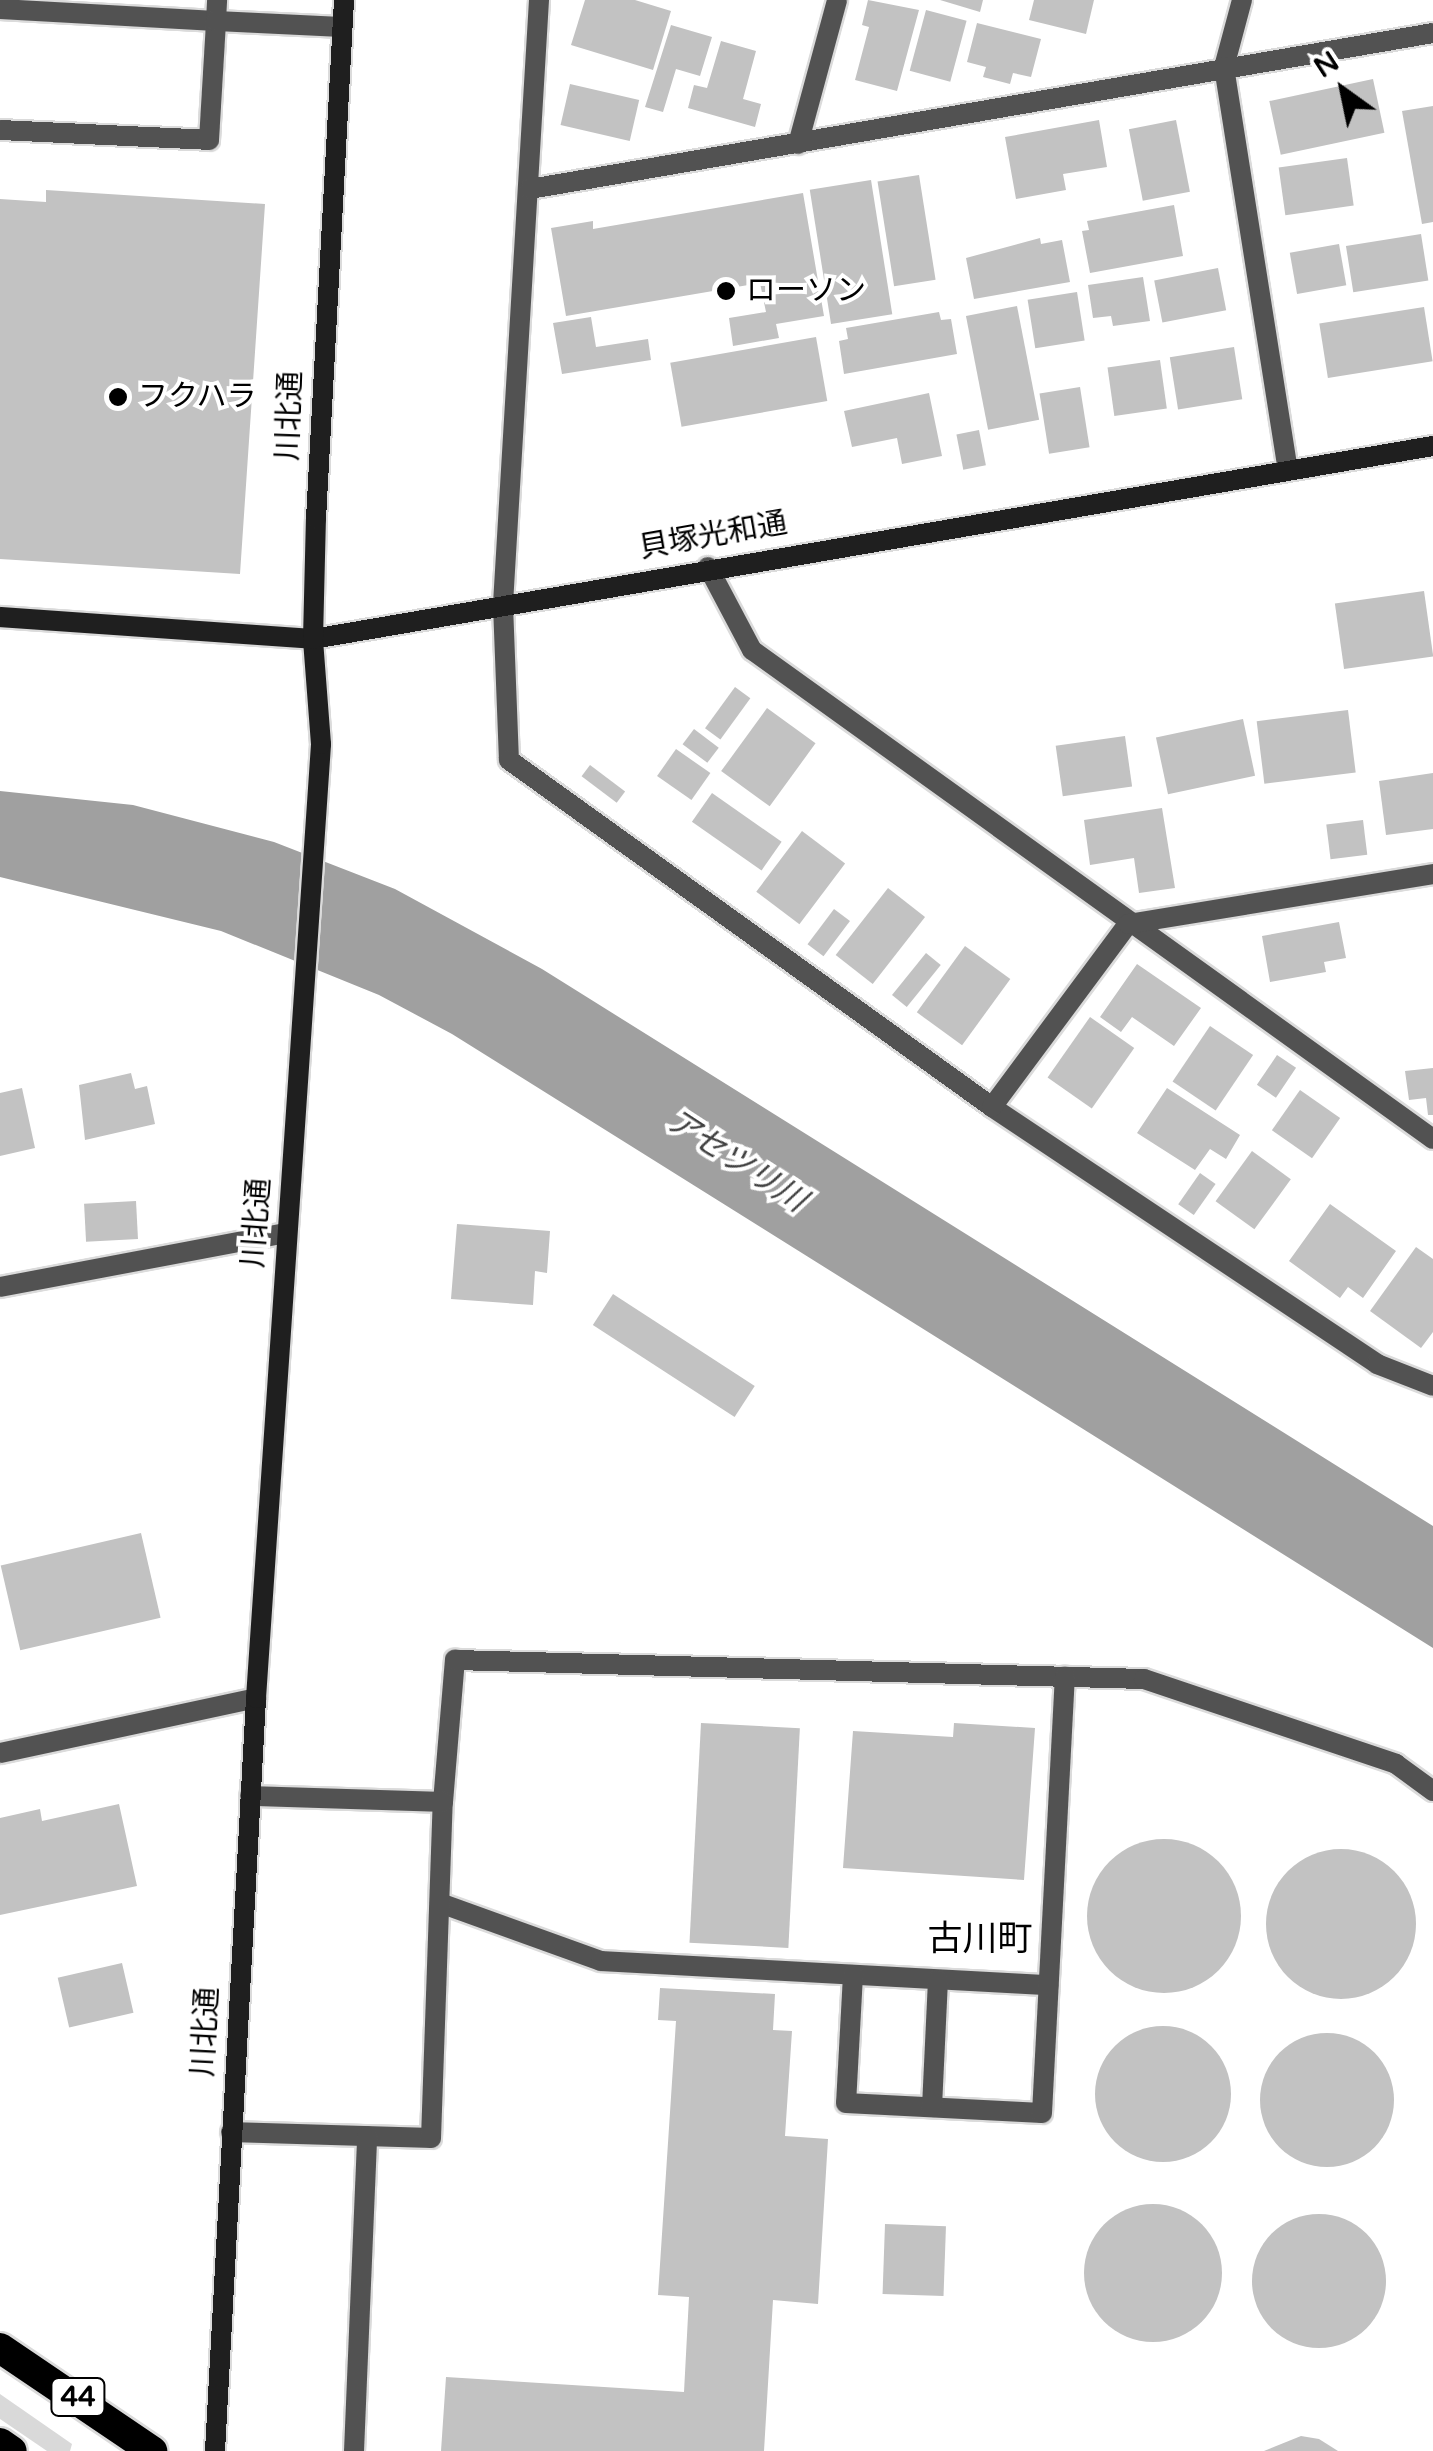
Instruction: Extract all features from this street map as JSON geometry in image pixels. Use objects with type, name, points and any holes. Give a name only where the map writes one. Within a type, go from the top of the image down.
[{"type":"highway","name":"44","points":[[0,2348],[152,2451]]},
{"type":"highway","points":[[0,2444],[12,2451]]},
{"type":"street","name":"川北通","points":[[215,2451],[256,1698],[321,744],[314,639],[326,240],[344,0]]},
{"type":"street","points":[[539,0],[503,605],[509,760],[992,1108],[1377,1364],[1433,1386]]},
{"type":"street","points":[[798,144],[837,0]]},
{"type":"street","points":[[1242,0],[1224,67],[1288,470]]},
{"type":"street","points":[[0,9],[217,10],[342,27]]},
{"type":"street","points":[[0,130],[209,140],[217,10]]},
{"type":"street","points":[[530,190],[1433,33]]},
{"type":"street","name":"貝塚光和通","points":[[0,616],[314,639],[708,566],[1433,446]]},
{"type":"street","points":[[708,566],[752,650],[1433,1140]]},
{"type":"street","points":[[992,1108],[1128,924],[1433,874]]},
{"type":"street","points":[[0,1287],[286,1233]]},
{"type":"street","points":[[231,2132],[431,2138],[443,1802],[456,1660],[1144,1679],[1396,1764],[1433,1790]]},
{"type":"street","points":[[853,1975],[846,2103],[1042,2113],[1065,1677]]},
{"type":"street","points":[[0,1753],[256,1698]]},
{"type":"street","points":[[250,1796],[443,1802]]},
{"type":"street","points":[[440,1903],[600,1961],[1048,1985]]},
{"type":"street","points":[[932,2108],[938,1980]]},
{"type":"street","points":[[354,2451],[366,2136]]},
{"type":"shaded area","points":[[0,2394],[72,2444],[70,2451],[47,2451],[0,2419]]},
{"type":"water","name":"アセツリ川","points":[[0,791],[133,805],[274,842],[395,889],[542,969],[1433,1526],[1433,1648],[452,1034],[379,995],[221,931],[0,877]]},
{"type":"building","points":[[585,0],[635,0],[671,11],[653,70],[571,45]]},
{"type":"building","points":[[868,0],[919,10],[897,91],[855,80],[869,27],[862,25]]},
{"type":"building","points":[[940,0],[983,0],[980,12]]},
{"type":"building","points":[[1034,0],[1094,0],[1086,34],[1029,20]]},
{"type":"building","points":[[926,10],[967,21],[950,82],[910,71]]},
{"type":"building","points":[[977,23],[1041,39],[1031,77],[1013,73],[1010,84],[983,77],[986,67],[967,62]]},
{"type":"building","points":[[671,25],[712,37],[700,76],[676,69],[663,112],[645,107]]},
{"type":"building","points":[[721,41],[756,51],[743,99],[761,104],[755,127],[688,108],[694,85],[707,88]]},
{"type":"building","points":[[1373,79],[1384,133],[1281,155],[1269,101]]},
{"type":"building","points":[[570,84],[639,100],[630,141],[561,125]]},
{"type":"building","points":[[1433,106],[1433,222],[1422,224],[1402,111]]},
{"type":"building","points":[[1099,120],[1107,167],[1063,174],[1066,190],[1016,199],[1005,137]]},
{"type":"building","points":[[1176,120],[1190,192],[1143,201],[1129,129]]},
{"type":"building","points":[[1347,158],[1354,206],[1285,215],[1279,168]]},
{"type":"building","points":[[919,175],[936,280],[894,286],[878,182]]},
{"type":"building","points":[[871,180],[892,314],[831,324],[810,190]]},
{"type":"building","points":[[46,190],[265,204],[240,574],[0,559],[0,199],[46,202]]},
{"type":"building","points":[[803,193],[824,316],[776,324],[779,338],[733,346],[729,318],[766,312],[760,283],[566,316],[551,228],[593,221],[593,229]]},
{"type":"building","points":[[1174,205],[1183,256],[1090,273],[1082,231],[1089,230],[1087,221]]},
{"type":"building","points":[[1421,234],[1428,280],[1353,292],[1346,246]]},
{"type":"building","points":[[1040,238],[1041,244],[1062,240],[1070,282],[974,299],[966,258]]},
{"type":"building","points":[[1339,244],[1346,285],[1297,294],[1290,253]]},
{"type":"building","points":[[1218,268],[1226,310],[1162,323],[1154,280]]},
{"type":"building","points":[[1143,277],[1150,321],[1113,326],[1111,316],[1093,318],[1088,285]]},
{"type":"building","points":[[1077,292],[1085,340],[1035,348],[1028,300]]},
{"type":"building","points":[[1017,306],[1039,420],[988,430],[966,316]]},
{"type":"building","points":[[1424,307],[1433,361],[1328,378],[1319,324]]},
{"type":"building","points":[[939,312],[941,320],[951,319],[957,354],[844,374],[839,341],[848,339],[846,328]]},
{"type":"building","points":[[591,317],[596,347],[648,339],[651,360],[562,374],[553,323]]},
{"type":"building","points":[[816,337],[827,401],[682,427],[670,363]]},
{"type":"building","points":[[1234,347],[1242,399],[1178,410],[1170,357]]},
{"type":"building","points":[[1160,360],[1167,409],[1114,416],[1108,367]]},
{"type":"building","points":[[1080,387],[1090,447],[1049,454],[1040,393]]},
{"type":"building","points":[[929,393],[942,456],[902,464],[897,438],[852,447],[844,411]]},
{"type":"building","points":[[979,430],[986,465],[963,470],[956,434]]},
{"type":"building","points":[[1424,591],[1433,656],[1344,669],[1335,604]]},
{"type":"building","points":[[735,687],[750,698],[720,739],[705,728]]},
{"type":"building","points":[[767,708],[816,743],[770,806],[721,771]]},
{"type":"building","points":[[1348,710],[1356,773],[1264,784],[1257,721]]},
{"type":"building","points":[[1243,719],[1255,776],[1168,794],[1156,738]]},
{"type":"building","points":[[694,729],[719,748],[707,763],[683,744]]},
{"type":"building","points":[[1125,736],[1132,787],[1063,796],[1056,746]]},
{"type":"building","points":[[676,749],[710,773],[691,800],[657,776]]},
{"type":"building","points":[[590,765],[625,791],[617,803],[582,776]]},
{"type":"building","points":[[1433,773],[1433,829],[1386,835],[1379,781]]},
{"type":"building","points":[[712,793],[782,842],[762,870],[692,822]]},
{"type":"building","points":[[1162,808],[1175,888],[1139,893],[1134,858],[1090,865],[1084,820]]},
{"type":"building","points":[[1363,820],[1367,855],[1331,859],[1326,825]]},
{"type":"building","points":[[802,831],[845,863],[799,924],[756,892]]},
{"type":"building","points":[[888,888],[925,917],[873,984],[836,955]]},
{"type":"building","points":[[834,909],[850,921],[823,956],[808,944]]},
{"type":"building","points":[[1339,922],[1346,958],[1324,962],[1326,972],[1270,982],[1262,936]]},
{"type":"building","points":[[965,946],[1010,979],[962,1045],[917,1012]]},
{"type":"building","points":[[926,953],[941,965],[907,1007],[892,995]]},
{"type":"building","points":[[1137,964],[1201,1008],[1174,1046],[1132,1017],[1121,1032],[1100,1017]]},
{"type":"building","points":[[1090,1017],[1134,1048],[1092,1109],[1048,1078]]},
{"type":"building","points":[[1210,1026],[1253,1055],[1216,1111],[1173,1082]]},
{"type":"building","points":[[1277,1055],[1296,1068],[1276,1098],[1257,1085]]},
{"type":"building","points":[[1433,1068],[1433,1115],[1428,1115],[1426,1098],[1409,1100],[1405,1071]]},
{"type":"building","points":[[131,1073],[135,1089],[147,1086],[155,1124],[85,1140],[79,1085]]},
{"type":"building","points":[[22,1088],[35,1148],[0,1156],[0,1093]]},
{"type":"building","points":[[1167,1088],[1240,1135],[1226,1159],[1210,1149],[1195,1170],[1137,1133]]},
{"type":"building","points":[[1300,1090],[1340,1118],[1312,1158],[1272,1130]]},
{"type":"building","points":[[1252,1151],[1291,1179],[1254,1229],[1216,1201]]},
{"type":"building","points":[[1200,1173],[1216,1184],[1194,1215],[1178,1204]]},
{"type":"building","points":[[136,1201],[138,1239],[86,1242],[84,1204]]},
{"type":"building","points":[[1330,1204],[1396,1251],[1363,1298],[1348,1287],[1340,1298],[1289,1261]]},
{"type":"building","points":[[457,1224],[550,1231],[547,1273],[535,1271],[533,1305],[451,1299]]},
{"type":"building","points":[[1416,1247],[1433,1259],[1433,1332],[1421,1348],[1370,1311]]},
{"type":"building","points":[[613,1294],[755,1386],[735,1417],[593,1325]]},
{"type":"building","points":[[141,1533],[161,1618],[20,1650],[1,1565]]},
{"type":"building","points":[[701,1723],[800,1728],[788,1948],[689,1943]]},
{"type":"building","points":[[954,1723],[1035,1728],[1024,1880],[843,1868],[853,1731],[953,1737]]},
{"type":"building","points":[[119,1804],[137,1886],[0,1915],[0,1818],[40,1809],[42,1821]]},
{"type":"building","points":[[1164,1839],[1193,1845],[1218,1862],[1235,1887],[1241,1916],[1235,1945],[1218,1970],[1193,1987],[1164,1993],[1135,1987],[1110,1970],[1093,1945],[1087,1916],[1093,1887],[1110,1862],[1135,1845]]},
{"type":"building","points":[[1341,1849],[1370,1855],[1394,1871],[1410,1895],[1416,1924],[1410,1953],[1394,1977],[1370,1993],[1341,1999],[1312,1993],[1288,1977],[1272,1953],[1266,1924],[1272,1895],[1288,1871],[1312,1855]]},
{"type":"building","points":[[122,1963],[133,2013],[69,2028],[58,1978]]},
{"type":"building","points":[[660,1988],[775,1994],[773,2030],[792,2031],[785,2136],[828,2139],[818,2304],[773,2300],[764,2451],[441,2451],[446,2377],[684,2392],[689,2297],[658,2295],[676,2021],[658,2020]]},
{"type":"building","points":[[1163,2026],[1189,2031],[1211,2046],[1226,2068],[1231,2094],[1226,2120],[1211,2142],[1189,2157],[1163,2162],[1137,2157],[1115,2142],[1100,2120],[1095,2094],[1100,2068],[1115,2046],[1137,2031]]},
{"type":"building","points":[[1327,2033],[1353,2038],[1374,2053],[1389,2074],[1394,2100],[1389,2126],[1374,2147],[1353,2162],[1327,2167],[1301,2162],[1280,2147],[1265,2126],[1260,2100],[1265,2074],[1280,2053],[1301,2038]]},
{"type":"building","points":[[1153,2204],[1179,2210],[1202,2224],[1216,2247],[1222,2273],[1216,2299],[1202,2322],[1179,2336],[1153,2342],[1127,2336],[1104,2322],[1090,2299],[1084,2273],[1090,2247],[1104,2224],[1127,2210]]},
{"type":"building","points":[[1319,2214],[1345,2219],[1367,2233],[1381,2255],[1386,2281],[1381,2307],[1367,2329],[1345,2343],[1319,2348],[1293,2343],[1271,2329],[1257,2307],[1252,2281],[1257,2255],[1271,2233],[1293,2219]]},
{"type":"building","points":[[885,2224],[946,2226],[944,2296],[883,2294]]},
{"type":"building","points":[[1301,2436],[1319,2439],[1338,2451],[1264,2451]]},
{"type":"place","name":"ローソン","points":[[726,291]]},
{"type":"place","name":"フクハラ","points":[[118,397]]},
{"type":"district","name":"古川町","points":[[980,1939]]}]
